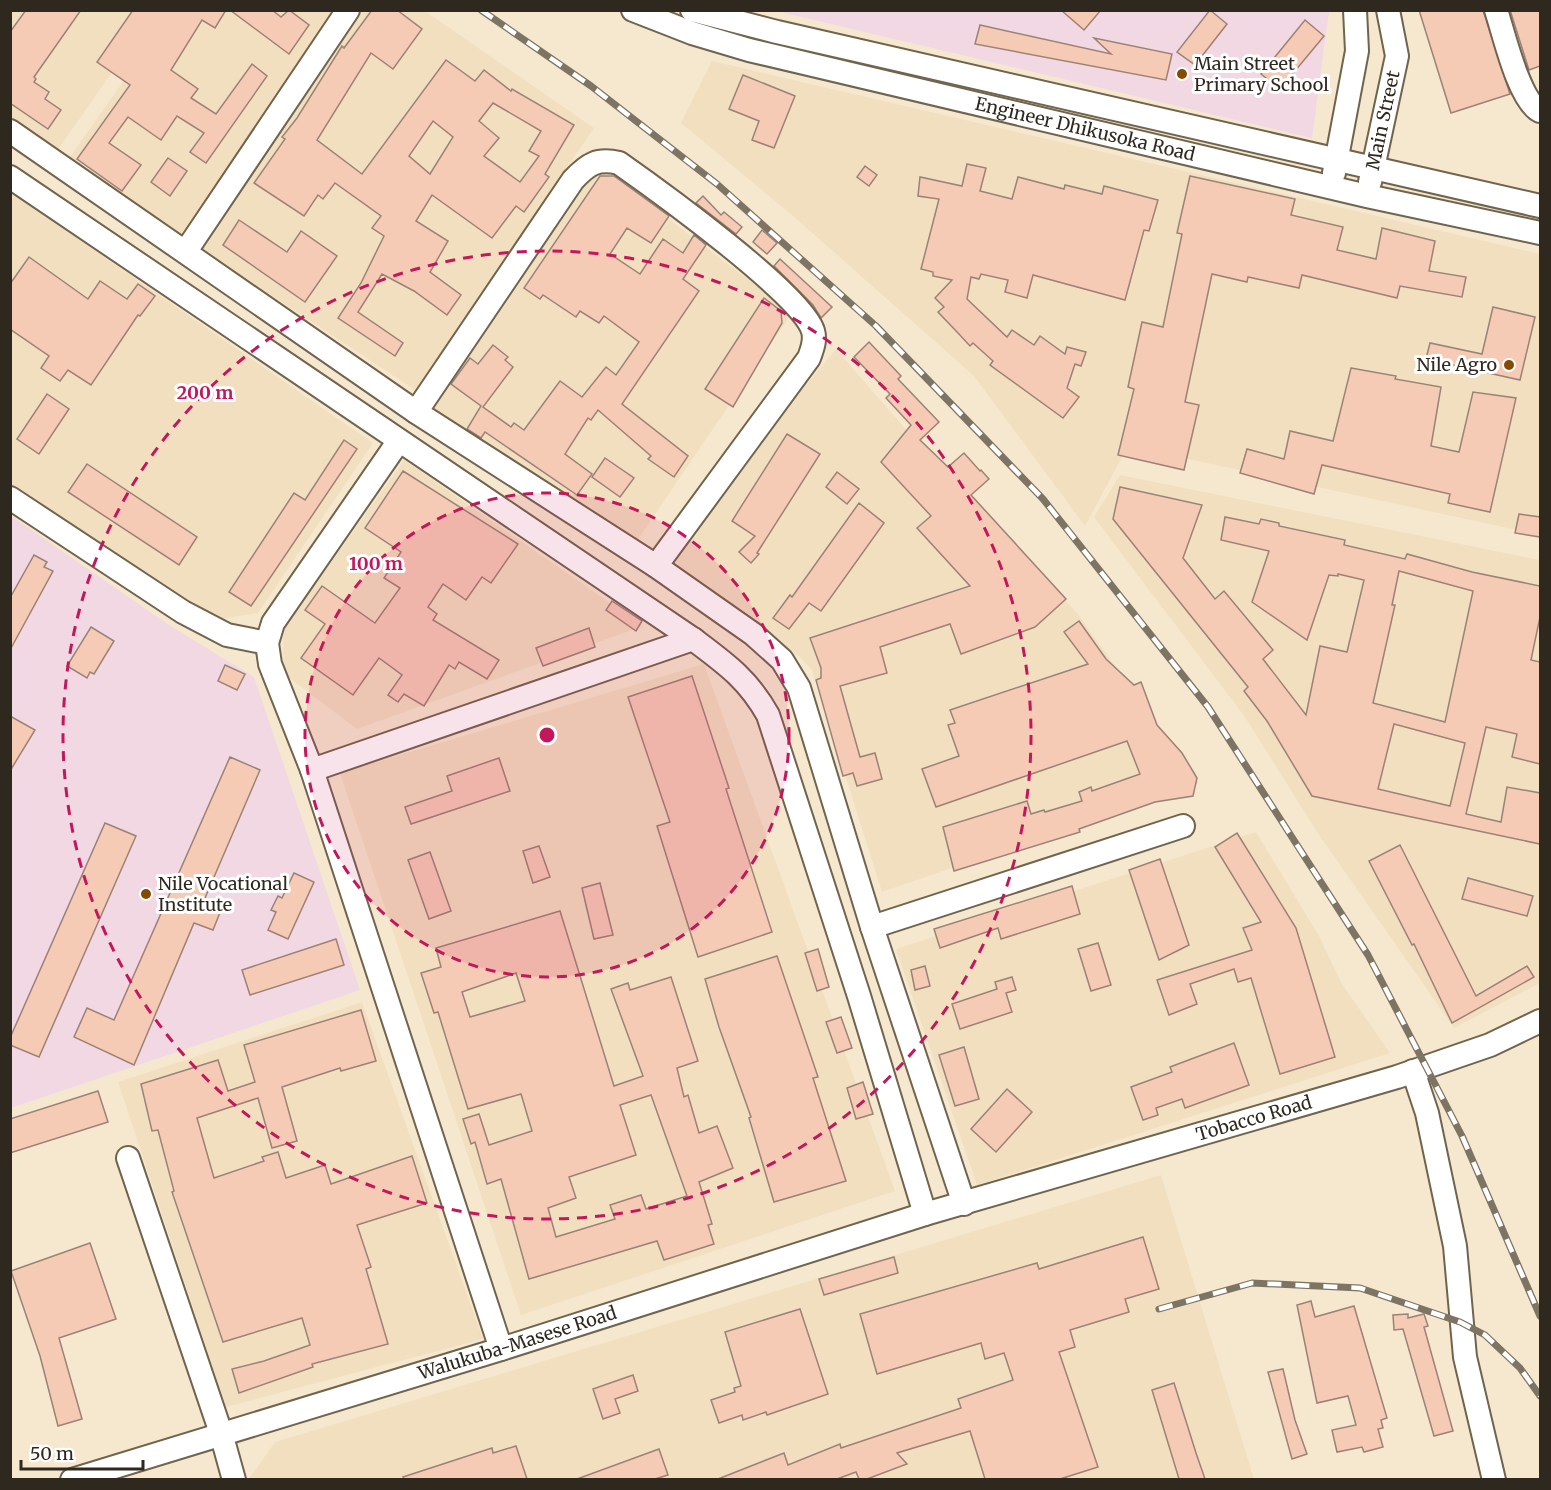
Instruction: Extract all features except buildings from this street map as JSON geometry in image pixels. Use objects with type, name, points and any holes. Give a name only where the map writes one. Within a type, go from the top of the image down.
[{"type":"street","points":[[186,251],[348,10]]},
{"type":"street","name":"Engineer Dhikusoka Road","points":[[633,10],[692,33],[749,50],[1333,186],[1367,196],[1540,233]]},
{"type":"street","name":"Engineer Dhikusoka Road","points":[[692,10],[738,23],[1540,206]]},
{"type":"street","points":[[1333,186],[1357,51],[1355,10]]},
{"type":"street","name":"Main Street","points":[[1367,196],[1398,56],[1388,10]]},
{"type":"street","points":[[1496,10],[1524,94],[1533,108],[1540,111]]},
{"type":"street","points":[[10,131],[416,412],[598,531],[656,566],[753,634],[782,660],[799,688],[872,927],[964,1204]]},
{"type":"street","points":[[416,412],[573,180],[589,163],[605,160],[619,163],[721,239],[787,297],[809,322],[814,332],[814,344],[809,358],[656,566]]},
{"type":"street","points":[[10,177],[398,442],[693,639],[732,668],[755,691],[768,715],[859,996],[925,1214]]},
{"type":"street","points":[[217,318],[237,287]]},
{"type":"street","points":[[342,403],[361,373]]},
{"type":"street","points":[[398,442],[273,623],[267,643],[270,664],[312,770],[501,1349]]},
{"type":"street","points":[[446,474],[464,444]]},
{"type":"street","points":[[10,498],[183,612],[227,635],[267,643]]},
{"type":"street","points":[[579,563],[598,531]]},
{"type":"street","points":[[312,770],[693,639]]},
{"type":"street","points":[[872,927],[1183,826]]},
{"type":"street","points":[[820,881],[855,871]]},
{"type":"street","points":[[859,996],[892,987]]},
{"type":"street","name":"Tobacco Road","points":[[964,1204],[1413,1071],[1490,1045],[1540,1021]]},
{"type":"street","points":[[1413,1071],[1427,1113],[1455,1246],[1465,1357],[1494,1479]]},
{"type":"street","points":[[128,1158],[221,1433],[234,1479]]},
{"type":"street","name":"Walukuba-Masese Road","points":[[72,1479],[501,1349],[925,1214],[964,1204]]},
{"type":"shaded area","points":[[14,11],[155,11],[56,152],[11,121],[10,16]]},
{"type":"shaded area","points":[[173,11],[340,11],[183,240],[67,161]]},
{"type":"shaded area","points":[[360,11],[425,11],[594,128],[415,390],[200,248]]},
{"type":"shaded area","name":"Main Street Primary School","points":[[776,11],[1329,11],[1312,138]]},
{"type":"shaded area","points":[[712,61],[1540,254],[1540,535],[1128,446],[1085,526],[974,376],[792,215],[681,123]]},
{"type":"shaded area","points":[[599,166],[792,313],[636,542],[430,408]]},
{"type":"shaded area","points":[[10,192],[373,443],[258,613],[204,622],[11,486]]},
{"type":"shaded area","points":[[836,349],[908,432],[1077,613],[1199,783],[882,892],[812,670],[800,657],[663,557]]},
{"type":"shaded area","points":[[404,460],[643,626],[357,729],[284,674],[283,630]]},
{"type":"shaded area","points":[[1120,475],[1540,560],[1540,983],[1454,1028],[1317,832],[1245,717],[1094,517]]},
{"type":"shaded area","points":[[10,515],[172,627],[254,677],[360,990],[11,1108]]},
{"type":"shaded area","points":[[704,664],[895,1191],[521,1315],[340,773]]},
{"type":"shaded area","points":[[1256,832],[1319,936],[1342,984],[1390,1053],[977,1185],[896,949]]},
{"type":"shaded area","points":[[362,1002],[483,1339],[226,1407],[118,1082]]},
{"type":"shaded area","points":[[1161,1175],[1254,1479],[249,1479],[275,1442]]},
{"type":"railway","points":[[481,10],[591,86],[717,184],[876,326],[1043,499],[1208,707],[1368,955],[1462,1136],[1540,1316]]},
{"type":"railway","points":[[1159,1309],[1252,1283],[1360,1288],[1460,1322],[1485,1335],[1520,1368],[1540,1396]]},
{"type":"place","name":"Main Street Primary School","points":[[1182,74]]},
{"type":"place","name":"Nile Agro","points":[[1509,365]]},
{"type":"place","name":"Nile Vocational Institute","points":[[146,894]]}]
